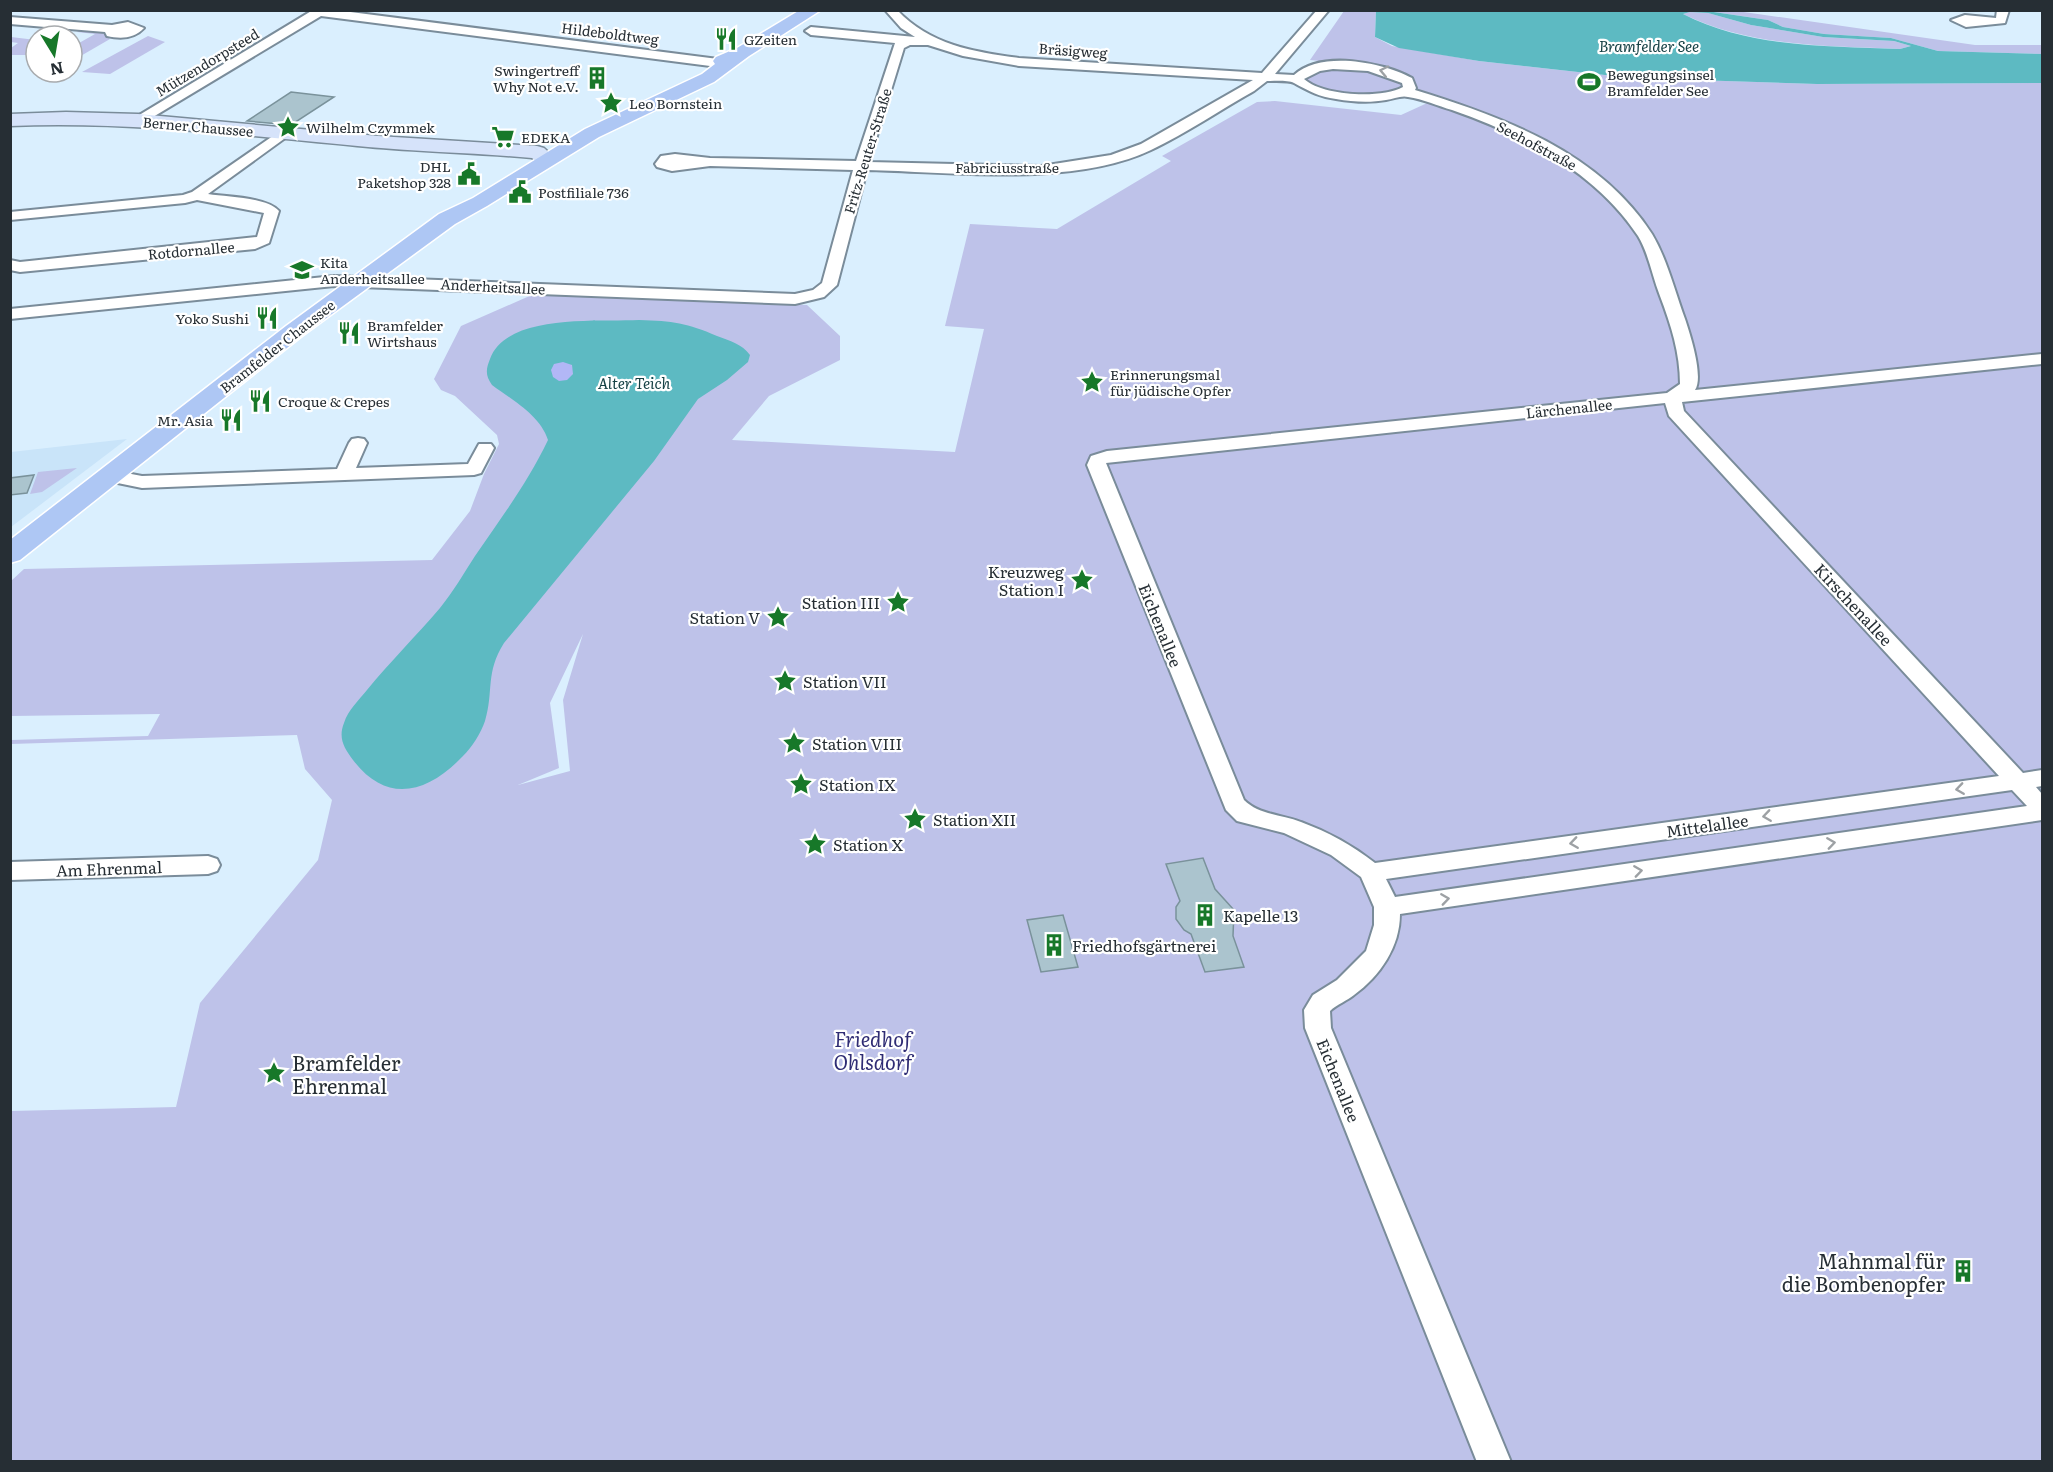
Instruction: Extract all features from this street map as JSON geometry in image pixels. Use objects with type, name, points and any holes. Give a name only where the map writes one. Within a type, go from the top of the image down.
[{"type":"main road","name":"Bramfelder Chaussee","points":[[536,157],[708,78],[743,52],[813,10]]},
{"type":"main road","name":"Bramfelder Chaussee","points":[[10,554],[294,331],[447,219],[480,202],[536,157],[743,52]]},
{"type":"street","name":"Bräsigweg","points":[[890,10],[909,29],[928,40],[982,57],[1019,62],[1297,79]]},
{"type":"street","name":"Fabriciusstraße","points":[[710,162],[1041,170],[1115,158],[1155,142],[1266,76],[1324,10]]},
{"type":"street","points":[[1996,22],[2001,21],[2003,10]]},
{"type":"street","name":"Hildeboldtweg","points":[[321,11],[718,63]]},
{"type":"street","name":"Mützendorpsteed","points":[[138,120],[321,11]]},
{"type":"street","points":[[10,20],[112,30]]},
{"type":"street","points":[[811,32],[908,41],[928,40]]},
{"type":"street","name":"Fritz-Reuter-Straße","points":[[829,285],[861,166],[899,46],[908,41]]},
{"type":"street","points":[[1284,56],[1325,66]]},
{"type":"street","points":[[1325,66],[1358,67],[1395,74],[1409,83],[1410,88],[1407,92],[1396,96],[1376,98],[1330,94],[1306,88],[1297,79],[1308,69],[1325,66]]},
{"type":"street","name":"Seehofstraße","points":[[1407,92],[1480,116],[1532,138],[1585,170],[1620,206],[1645,236],[1683,337],[1689,386],[1672,397]]},
{"type":"street","name":"Berner Chaussee","points":[[10,120],[66,118],[138,120],[536,157]]},
{"type":"street","name":"Rotdornallee","points":[[10,216],[185,199],[196,195],[283,133]]},
{"type":"street","name":"Rotdornallee","points":[[10,265],[20,267],[255,244],[264,240],[272,211],[266,207],[227,203],[196,195]]},
{"type":"street","name":"Anderheitsallee","points":[[10,314],[363,280],[795,299],[818,294],[829,285]]},
{"type":"street","name":"Lärchenallee","points":[[1097,460],[1107,456],[2043,359]]},
{"type":"street","name":"Kirschenallee","points":[[1672,397],[1675,412],[2043,810]]},
{"type":"street","points":[[344,474],[358,443]]},
{"type":"street","points":[[110,476],[142,482],[474,469],[485,448]]},
{"type":"street","name":"Eichenallee","points":[[1097,460],[1096,465],[1234,804],[1245,815],[1291,827],[1329,842],[1371,872],[1387,907],[1387,926],[1377,956],[1346,987],[1322,1002],[1317,1010],[1318,1028],[1494,1461]]},
{"type":"street","name":"Mittelallee","points":[[1371,872],[2043,778]]},
{"type":"street","points":[[1387,907],[2043,810]]},
{"type":"street","name":"Am Ehrenmal","points":[[10,871],[208,865]]},
{"type":"shaded area","points":[[562,360],[570,363],[573,371],[570,379],[562,382],[554,379],[551,371],[554,363]]},
{"type":"shaded area","points":[[127,439],[11,527],[11,452]]},
{"type":"green space","name":"Friedhof Ohlsdorf","points":[[1344,11],[1376,11],[1375,37],[1392,46],[1479,61],[1632,78],[1817,84],[2042,83],[2042,1461],[11,1461],[11,1111],[176,1107],[200,1003],[318,860],[332,800],[305,769],[297,735],[11,744],[11,740],[148,736],[160,714],[11,716],[11,581],[24,569],[432,560],[470,511],[484,474],[499,444],[497,435],[455,396],[441,390],[434,379],[461,326],[534,294],[807,305],[840,336],[840,360],[769,396],[732,440],[955,452],[984,329],[945,326],[970,224],[1057,229],[1171,161],[1162,156],[1257,102],[1275,101],[1401,115],[1436,99],[1423,94],[1415,86],[1415,80],[1398,71],[1310,60]],"holes":[[[583,634],[563,700],[570,771],[518,785],[559,768],[550,703]]]},
{"type":"green space","points":[[1707,11],[1737,11],[1975,45],[2042,45],[2042,54],[1938,51],[1891,38],[1824,34],[1783,27],[1768,20]]},
{"type":"green space","points":[[1708,13],[1751,25],[1823,37],[1894,41],[1911,46],[1900,49],[1845,47],[1762,39],[1709,25],[1683,14]]},
{"type":"green space","points":[[84,31],[101,32],[110,39],[84,54],[84,40],[95,34]]},
{"type":"green space","points":[[148,36],[165,42],[110,74],[84,71]]},
{"type":"green space","points":[[11,37],[24,39],[24,55],[11,55],[11,48],[18,43],[11,42]]},
{"type":"green space","points":[[1331,67],[1381,71],[1398,79],[1403,85],[1384,95],[1356,95],[1305,83],[1302,77],[1310,71]]},
{"type":"green space","points":[[77,468],[42,492],[30,494],[38,472]]},
{"type":"water","name":"Bramfelder See","points":[[1376,11],[1707,11],[1768,20],[1783,27],[1824,34],[1891,38],[1938,51],[2042,54],[2042,83],[1817,84],[1632,78],[1479,61],[1399,48],[1375,37]],"holes":[[[1708,13],[1751,25],[1823,37],[1894,41],[1911,46],[1900,49],[1789,43],[1735,33],[1683,14]]]},
{"type":"water","name":"Alter Teich","points":[[639,320],[680,324],[731,341],[747,351],[750,355],[748,362],[727,380],[698,399],[654,461],[504,643],[494,664],[485,721],[473,744],[450,769],[436,779],[408,789],[380,784],[366,774],[345,747],[342,728],[346,718],[357,701],[449,596],[523,485],[548,440],[539,423],[532,416],[492,385],[487,372],[490,359],[499,344],[515,334],[534,327],[579,321]],"holes":[[[563,362],[572,365],[573,374],[567,380],[559,381],[553,377],[551,370],[554,364]]]},
{"type":"building","points":[[291,92],[334,97],[291,125],[247,121]]},
{"type":"building","points":[[34,475],[27,493],[10,495],[10,478]]},
{"type":"building","name":"Kapelle 13","points":[[1203,858],[1215,889],[1234,910],[1233,936],[1244,967],[1205,972],[1191,934],[1184,930],[1176,919],[1176,907],[1180,901],[1166,864]]},
{"type":"building","name":"Friedhofsgärtnerei","points":[[1063,915],[1078,967],[1041,972],[1027,920]]},
{"type":"place","name":"GZeiten","points":[[726,39]]},
{"type":"place","name":"Swingertreff Why Not e.V.","points":[[597,78]]},
{"type":"place","name":"Bewegungsinsel Bramfelder See","points":[[1589,82]]},
{"type":"place","name":"Leo Bornstein","points":[[611,103]]},
{"type":"place","name":"Wilhelm Czymmek","points":[[288,127]]},
{"type":"place","name":"EDEKA","points":[[503,137]]},
{"type":"place","name":"DHL Paketshop 328","points":[[469,174]]},
{"type":"place","name":"Postfiliale 736","points":[[520,192]]},
{"type":"place","name":"Kita Anderheitsallee","points":[[302,270]]},
{"type":"place","name":"Yoko Sushi","points":[[267,318]]},
{"type":"place","name":"Bramfelder Wirtshaus","points":[[349,333]]},
{"type":"place","name":"Erinnerungsmal für jüdische Opfer","points":[[1092,382]]},
{"type":"place","name":"Croque & Crepes","points":[[260,401]]},
{"type":"place","name":"Mr. Asia","points":[[231,420]]},
{"type":"place","name":"Kreuzweg Station I","points":[[1082,580]]},
{"type":"place","name":"Station III","points":[[898,602]]},
{"type":"place","name":"Station V","points":[[778,617]]},
{"type":"place","name":"Station VII","points":[[785,681]]},
{"type":"place","name":"Station VIII","points":[[794,743]]},
{"type":"place","name":"Station IX","points":[[801,784]]},
{"type":"place","name":"Station XII","points":[[915,819]]},
{"type":"place","name":"Station X","points":[[815,844]]},
{"type":"place","name":"Kapelle 13","points":[[1205,915]]},
{"type":"place","name":"Friedhofsgärtnerei","points":[[1054,945]]},
{"type":"place","name":"Bramfelder Ehrenmal","points":[[274,1073]]},
{"type":"place","name":"Mahnmal für die Bombenopfer","points":[[1963,1271]]}]
